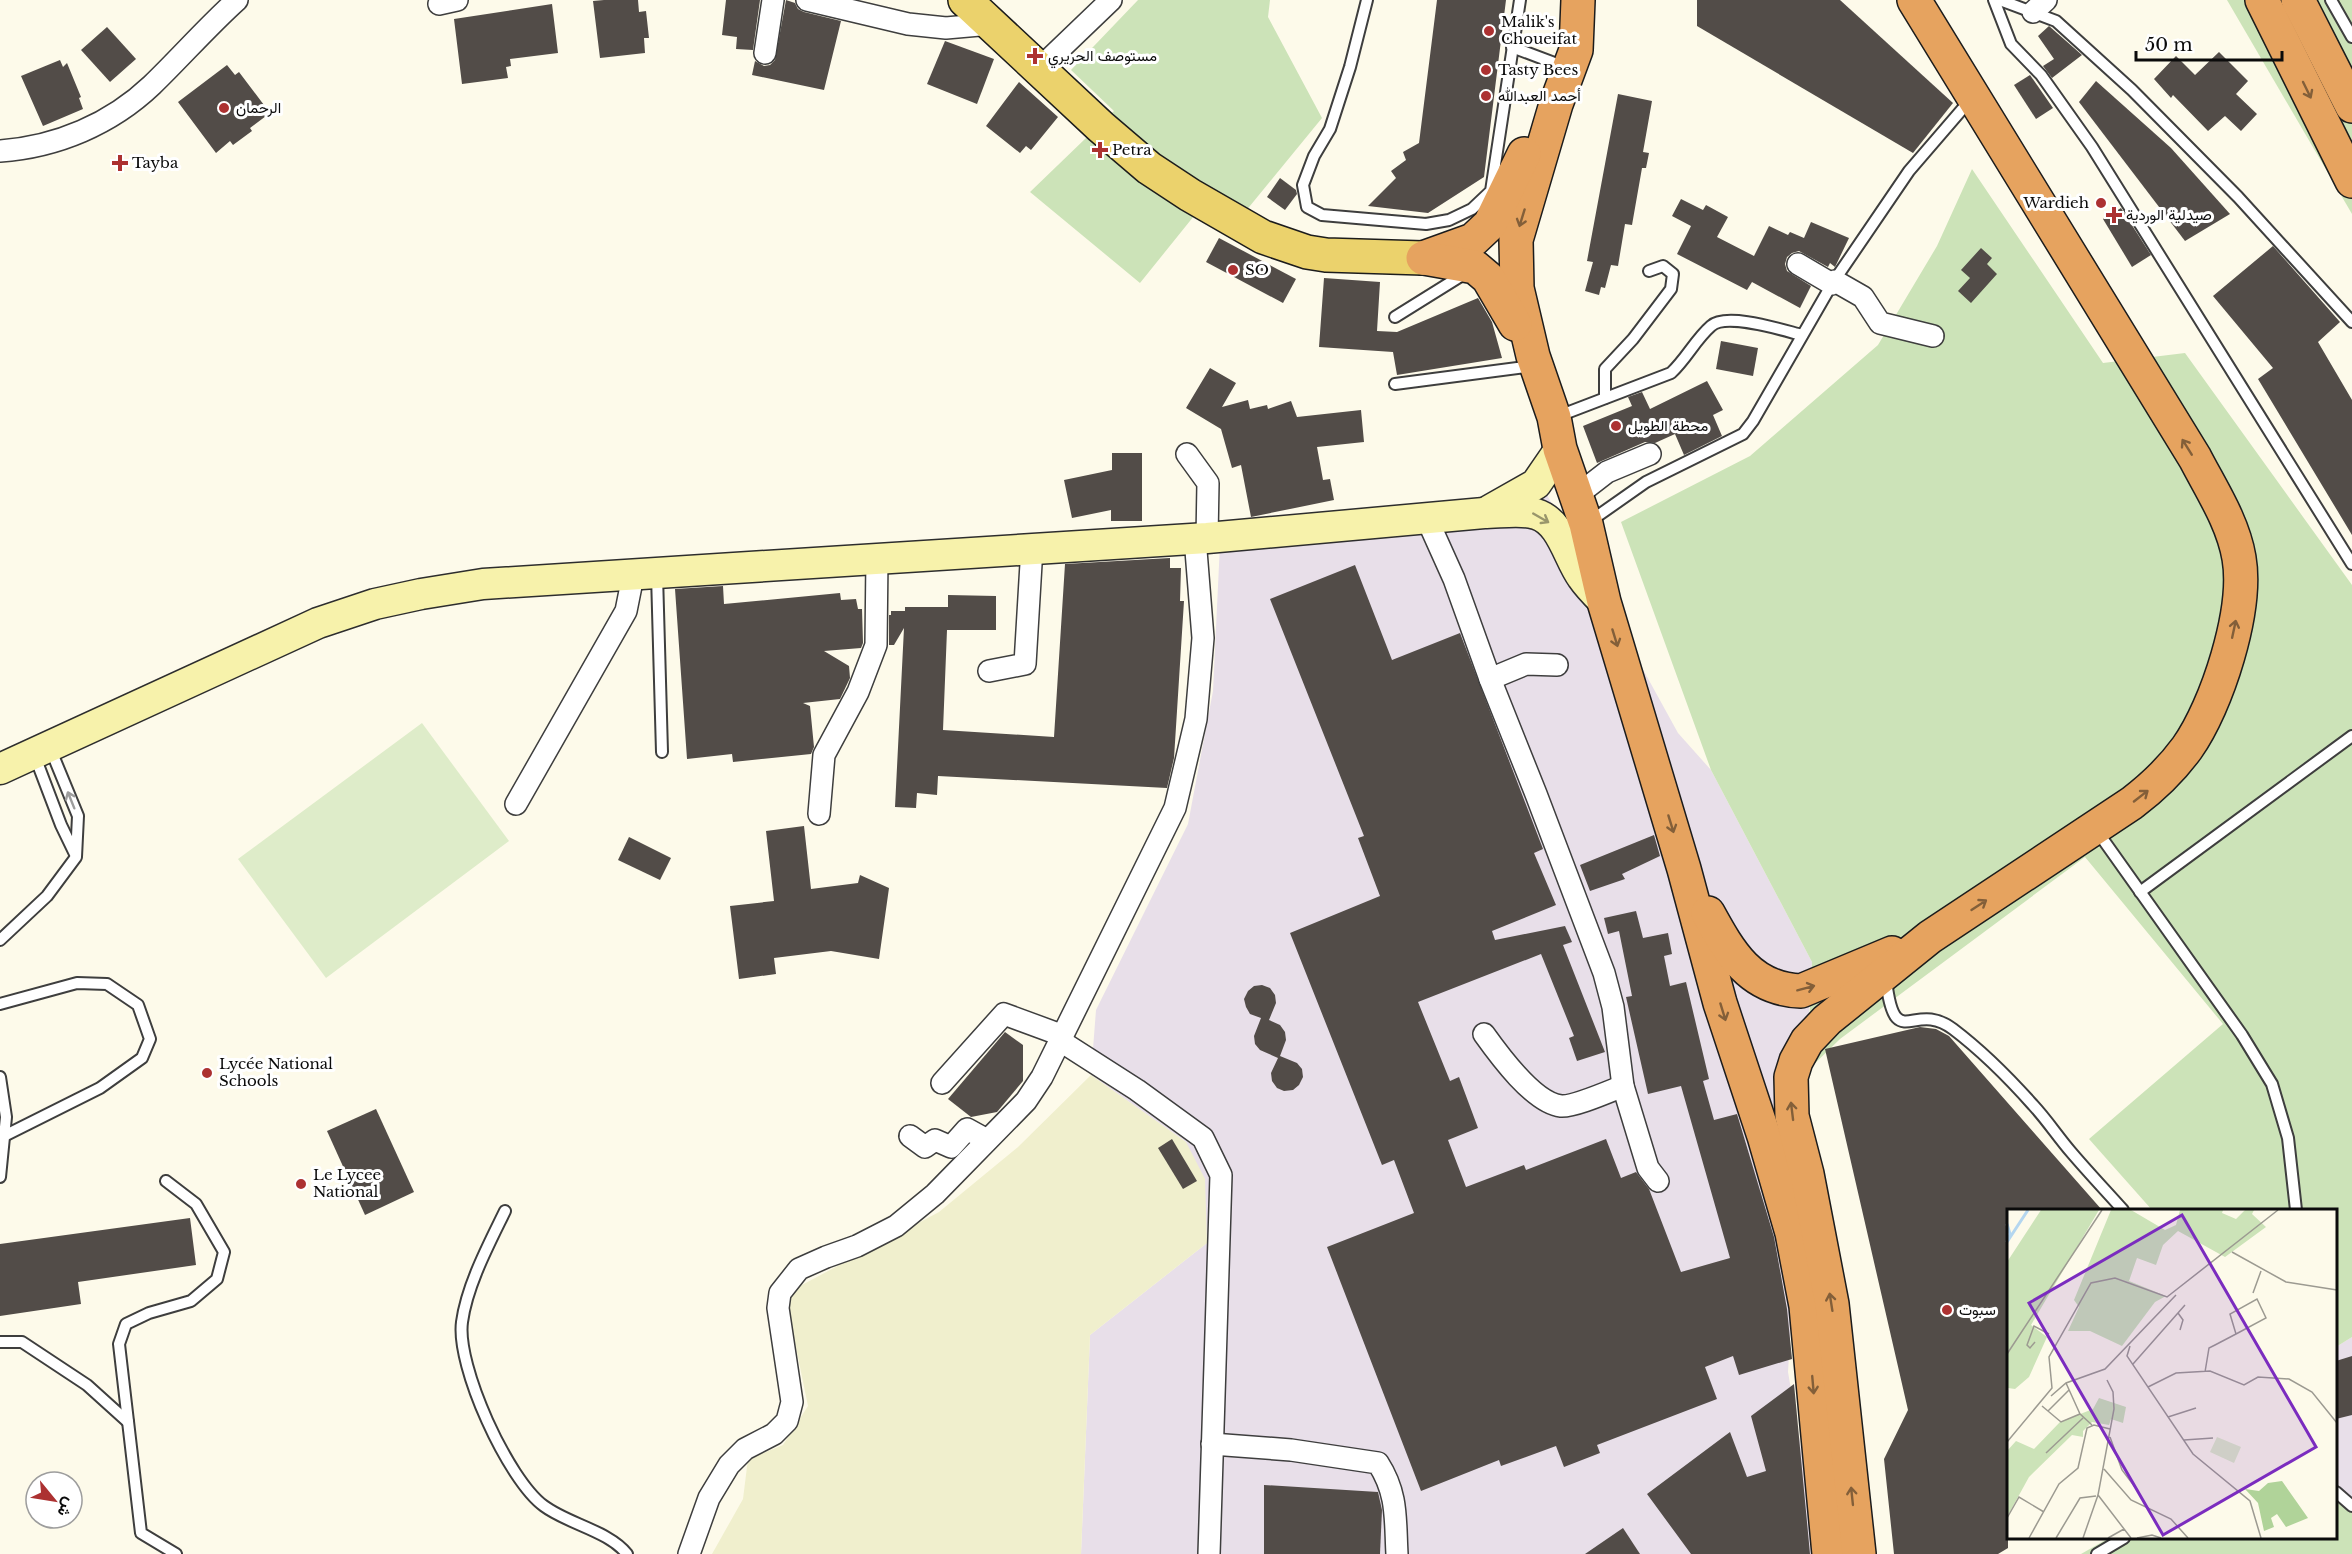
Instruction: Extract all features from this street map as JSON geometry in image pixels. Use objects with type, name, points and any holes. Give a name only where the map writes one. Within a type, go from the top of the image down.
[{"type":"highway","points":[[1572,59],[1578,0]]},
{"type":"highway","points":[[1602,0],[1572,59],[1515,240],[1516,288],[1535,361],[1554,417],[1560,449],[1581,510],[1604,602],[1684,869],[1720,1003],[1792,1233],[1806,1306],[1829,1554]]},
{"type":"highway","points":[[1859,1554],[1832,1304],[1807,1174],[1792,1116],[1791,1077],[1796,1061],[1807,1041],[1827,1020],[1930,937],[2095,828],[2152,787],[2187,748],[2209,707],[2231,642],[2239,590],[2239,558],[2232,531],[2194,458],[1914,0]]},
{"type":"highway","points":[[2262,0],[2352,181]]},
{"type":"highway","points":[[2298,0],[2352,106]]},
{"type":"highway","points":[[1423,258],[1473,240],[1490,224],[1525,152],[1556,104]]},
{"type":"highway","points":[[1423,258],[1475,267],[1488,278],[1535,361]]},
{"type":"highway","points":[[1684,869],[1737,961],[1754,976],[1786,990],[1801,990],[1824,982],[1930,937]]},
{"type":"main road","points":[[965,0],[1038,70],[1149,168],[1190,195],[1263,237],[1307,252],[1326,255],[1423,258]]},
{"type":"main road","points":[[1484,513],[1536,484],[1560,449]]},
{"type":"main road","points":[[0,769],[318,623],[375,604],[483,584],[645,575],[1032,547],[1201,538],[1484,513],[1522,512],[1535,513],[1544,518],[1558,533],[1580,576],[1604,602]]},
{"type":"street","points":[[0,151],[18,150],[59,140],[82,133],[106,119],[151,86],[237,0]]},
{"type":"street","points":[[765,53],[773,0]]},
{"type":"street","points":[[807,0],[908,24],[946,28],[992,24]]},
{"type":"street","points":[[1038,70],[1111,0]]},
{"type":"street","points":[[1798,264],[1863,297],[1880,323],[1933,336]]},
{"type":"street","points":[[689,1554],[709,1498],[729,1465],[745,1449],[774,1434],[787,1421],[792,1402],[778,1308],[780,1293],[799,1269],[856,1246],[896,1226],[935,1194],[1026,1101],[1042,1077],[1175,808],[1196,719],[1203,638],[1201,538],[1208,483],[1187,454]]},
{"type":"street","points":[[1581,510],[1607,472],[1650,454]]},
{"type":"street","points":[[1427,519],[1454,579],[1490,679],[1604,973],[1613,1007],[1623,1086],[1648,1168],[1658,1181]]},
{"type":"street","points":[[989,670],[1025,664],[1032,547]]},
{"type":"street","points":[[819,814],[824,755],[858,692],[876,645],[877,558]]},
{"type":"street","points":[[516,804],[645,575]]},
{"type":"street","points":[[1490,679],[1526,664],[1557,665]]},
{"type":"street","points":[[942,1083],[1004,1014],[1060,1038],[1203,1138],[1221,1175],[1209,1554]]},
{"type":"street","points":[[1484,1034],[1505,1065],[1545,1101],[1562,1106],[1623,1086]]},
{"type":"street","points":[[910,1136],[925,1147],[934,1140],[951,1147],[967,1129],[987,1140]]},
{"type":"street","points":[[1212,1444],[1291,1450],[1378,1463],[1388,1479],[1394,1501],[1397,1554]]},
{"type":"lane","points":[[1367,0],[1350,67],[1330,129],[1314,156],[1303,185],[1307,207],[1322,215],[1426,224],[1449,220],[1472,209],[1491,191],[1520,0]]},
{"type":"lane","points":[[1994,0],[2011,44],[2041,75],[2092,147],[2352,564]]},
{"type":"lane","points":[[2000,0],[2039,6],[2132,90],[2238,197],[2352,322]]},
{"type":"lane","points":[[2331,0],[2352,37]]},
{"type":"lane","points":[[1512,47],[1572,59]]},
{"type":"lane","points":[[1581,510],[1646,482],[1743,434],[1753,421],[1833,282],[1908,171],[1973,97]]},
{"type":"lane","points":[[1605,398],[1605,369],[1633,339],[1671,290],[1673,274],[1663,266],[1649,272]]},
{"type":"lane","points":[[1395,316],[1475,267]]},
{"type":"lane","points":[[1554,417],[1671,373],[1686,359],[1696,342],[1712,324],[1727,320],[1802,335]]},
{"type":"lane","points":[[1395,384],[1535,361]]},
{"type":"lane","points":[[645,575],[662,752]]},
{"type":"lane","points":[[2140,892],[2352,736]]},
{"type":"lane","points":[[42,750],[61,825],[76,857]]},
{"type":"lane","points":[[0,940],[47,896],[76,857],[78,816],[42,750]]},
{"type":"lane","points":[[2095,828],[2242,1035],[2272,1084],[2288,1138],[2296,1209]]},
{"type":"lane","points":[[1886,972],[1889,999],[1896,1019],[1901,1022],[1930,1018],[1941,1021],[1976,1048],[2033,1106],[2122,1209]]},
{"type":"lane","points":[[0,1004],[77,982],[107,984],[138,1005],[150,1040],[142,1058],[100,1088],[4,1136]]},
{"type":"lane","points":[[0,1077],[6,1117],[0,1178]]},
{"type":"lane","points":[[166,1181],[196,1204],[225,1252],[217,1279],[191,1301],[149,1313],[126,1324],[119,1344],[141,1533],[176,1554]]},
{"type":"lane","points":[[505,1211],[485,1252],[466,1302],[461,1323],[463,1348],[474,1386],[498,1448],[529,1492],[543,1506],[610,1540],[627,1554]]},
{"type":"lane","points":[[0,1342],[22,1342],[87,1385],[128,1422]]},
{"type":"lane","points":[[2337,1493],[2352,1506]]},
{"type":"lane","points":[[2097,1554],[2122,1539]]},
{"type":"shaded area","points":[[1547,495],[1678,733],[1711,770],[1812,962],[1788,1372],[1819,1554],[1081,1554],[1090,1335],[1207,1243],[1186,1142],[1091,1075],[1096,1010],[1188,824],[1213,691],[1220,544]]},
{"type":"shaded area","points":[[2352,1337],[2352,1508],[2337,1493],[2337,1346]]},
{"type":"green space","points":[[1138,0],[1270,0],[1268,17],[1322,118],[1245,212],[1202,206],[1140,283],[1030,192],[1114,111],[1071,70]]},
{"type":"green space","points":[[2227,0],[2352,0],[2352,214]]},
{"type":"green space","points":[[1972,169],[2103,363],[2185,353],[2352,585],[2352,1337],[2337,1346],[2337,1209],[2151,1209],[2089,1139],[2223,1024],[2085,857],[1840,1039],[1807,1071],[1812,962],[1711,770],[1621,522],[1750,456],[1878,345],[1937,246]]},
{"type":"green space","points":[[422,723],[509,841],[326,978],[238,859]]},
{"type":"green space","points":[[1091,1075],[1186,1142],[1205,1179],[1207,1243],[1090,1335],[1081,1554],[712,1554],[743,1499],[748,1459],[783,1445],[808,1406],[785,1294],[939,1212],[1018,1147]]},
{"type":"green space","points":[[2337,1493],[2352,1508],[2352,1554],[2081,1554],[2107,1539],[2337,1539]]},
{"type":"building","points":[[638,0],[639,12],[646,11],[649,38],[644,38],[645,53],[600,58],[593,1]]},
{"type":"building","points":[[726,0],[760,0],[753,50],[736,49],[737,37],[722,35]]},
{"type":"building","points":[[786,0],[795,3],[798,9],[804,12],[841,21],[824,90],[752,75],[755,61],[764,66],[770,65],[775,60]]},
{"type":"building","points":[[1437,0],[1506,0],[1484,177],[1428,213],[1368,206],[1396,178],[1391,171],[1406,160],[1403,152],[1419,143]]},
{"type":"building","points":[[1697,0],[1840,0],[1953,103],[1913,153],[1697,26]]},
{"type":"building","points":[[552,4],[558,53],[510,59],[511,66],[506,67],[508,78],[462,84],[454,19]]},
{"type":"building","points":[[2049,26],[2082,55],[2052,78],[2043,66],[2054,59],[2038,36]]},
{"type":"building","points":[[107,27],[136,59],[110,82],[81,50]]},
{"type":"building","points":[[945,41],[994,59],[977,104],[927,84]]},
{"type":"building","points":[[2219,52],[2248,81],[2236,94],[2257,114],[2241,131],[2225,116],[2208,131],[2173,95],[2171,98],[2154,79],[2176,56],[2195,75]]},
{"type":"building","points":[[60,60],[63,67],[67,63],[81,97],[79,98],[83,109],[43,126],[21,76]]},
{"type":"building","name":"الرحمان","points":[[227,65],[235,75],[239,72],[270,113],[250,128],[252,131],[233,145],[230,141],[216,153],[178,102]]},
{"type":"building","points":[[2030,75],[2053,108],[2036,119],[2014,85]]},
{"type":"building","points":[[2096,81],[2171,148],[2230,214],[2185,241],[2079,102]]},
{"type":"building","points":[[1019,82],[1058,117],[1031,150],[1026,146],[1020,153],[986,126]]},
{"type":"building","points":[[1618,94],[1652,101],[1643,152],[1649,153],[1646,168],[1642,168],[1632,225],[1625,224],[1618,266],[1611,265],[1605,288],[1601,287],[1599,295],[1585,291],[1593,262],[1587,261]]},
{"type":"building","points":[[1280,178],[1296,190],[1297,194],[1285,210],[1267,197]]},
{"type":"building","points":[[1681,199],[1703,210],[1706,205],[1728,217],[1717,237],[1754,256],[1769,226],[1788,235],[1790,232],[1804,238],[1811,222],[1849,238],[1835,267],[1830,263],[1828,267],[1799,251],[1787,257],[1785,264],[1787,271],[1811,286],[1800,308],[1752,282],[1747,290],[1677,254],[1691,226],[1672,216]]},
{"type":"building","points":[[2121,208],[2151,255],[2132,267],[2103,219]]},
{"type":"building","points":[[1219,238],[1296,279],[1283,303],[1206,262]]},
{"type":"building","points":[[2273,246],[2340,322],[2318,342],[2352,400],[2352,535],[2258,379],[2273,368],[2213,296]]},
{"type":"building","points":[[1981,248],[1992,258],[1987,264],[1997,274],[1971,303],[1958,291],[1970,278],[1961,270]]},
{"type":"building","points":[[1324,278],[1380,282],[1377,331],[1397,332],[1478,298],[1492,322],[1502,358],[1397,375],[1393,352],[1319,347]]},
{"type":"building","points":[[1721,341],[1758,348],[1753,376],[1716,369]]},
{"type":"building","points":[[1210,368],[1236,383],[1222,407],[1248,400],[1250,409],[1267,405],[1268,409],[1291,401],[1297,417],[1361,410],[1364,442],[1317,447],[1323,480],[1330,479],[1334,500],[1251,517],[1241,465],[1232,468],[1221,429],[1186,408]]},
{"type":"building","points":[[1707,381],[1723,410],[1713,415],[1722,436],[1684,455],[1675,434],[1655,443],[1645,442],[1597,463],[1583,426],[1632,406],[1628,397],[1642,392],[1650,409]]},
{"type":"building","points":[[1112,453],[1142,453],[1142,521],[1111,521],[1111,510],[1072,518],[1064,480],[1112,470]]},
{"type":"building","points":[[1170,558],[1170,568],[1181,568],[1180,601],[1184,601],[1174,758],[1167,788],[938,776],[937,795],[917,793],[916,808],[895,807],[904,628],[894,645],[889,645],[891,611],[905,611],[905,607],[948,607],[948,595],[996,596],[996,630],[947,630],[943,730],[1054,737],[1065,564]]},
{"type":"building","points":[[1355,565],[1392,660],[1460,633],[1543,849],[1534,853],[1556,905],[1492,931],[1495,940],[1565,926],[1572,942],[1563,945],[1605,1052],[1577,1061],[1569,1038],[1574,1036],[1541,954],[1418,1002],[1450,1081],[1459,1077],[1478,1128],[1448,1140],[1466,1187],[1524,1165],[1526,1170],[1606,1139],[1621,1178],[1636,1172],[1649,1189],[1681,1272],[1730,1258],[1681,1086],[1648,1094],[1626,997],[1632,996],[1619,931],[1608,934],[1604,918],[1636,911],[1643,938],[1668,933],[1672,954],[1664,956],[1670,986],[1686,982],[1709,1079],[1703,1081],[1714,1120],[1737,1114],[1774,1237],[1787,1309],[1792,1359],[1739,1375],[1733,1356],[1705,1367],[1717,1399],[1597,1445],[1600,1453],[1564,1467],[1556,1446],[1501,1466],[1499,1460],[1421,1491],[1327,1247],[1414,1213],[1394,1160],[1382,1165],[1290,933],[1380,896],[1358,838],[1364,836],[1270,599]]},
{"type":"building","points":[[723,586],[724,604],[840,593],[841,600],[856,599],[858,609],[862,609],[863,643],[861,648],[824,651],[849,666],[850,678],[840,699],[803,703],[810,706],[814,747],[811,754],[733,762],[732,754],[687,759],[675,589]]},
{"type":"building","points":[[804,826],[811,889],[858,883],[860,875],[889,888],[879,959],[831,951],[774,958],[776,974],[739,979],[730,906],[774,901],[766,831]]},
{"type":"building","points":[[1654,835],[1660,856],[1622,874],[1625,879],[1590,891],[1580,865]]},
{"type":"building","points":[[629,837],[671,858],[660,880],[618,860]]},
{"type":"building","points":[[1262,985],[1270,988],[1275,995],[1276,1003],[1269,1020],[1280,1025],[1285,1032],[1286,1040],[1280,1056],[1297,1063],[1302,1069],[1303,1077],[1293,1090],[1284,1091],[1277,1088],[1272,1081],[1271,1073],[1278,1058],[1260,1050],[1255,1044],[1254,1036],[1261,1018],[1250,1014],[1244,999],[1254,986]]},
{"type":"building","name":"سبوت","points":[[1920,1027],[1936,1029],[1949,1036],[2101,1209],[2007,1209],[2008,1548],[1998,1554],[1894,1554],[1884,1459],[1908,1410],[1825,1049]]},
{"type":"building","points":[[1005,1032],[1023,1045],[1023,1081],[997,1112],[971,1117],[948,1099]]},
{"type":"building","points":[[376,1109],[414,1192],[365,1215],[327,1131]]},
{"type":"building","points":[[1172,1139],[1197,1181],[1183,1189],[1158,1148]]},
{"type":"building","points":[[190,1218],[196,1265],[78,1282],[81,1304],[0,1316],[0,1244]]},
{"type":"building","points":[[2352,1356],[2352,1415],[2337,1419],[2337,1361]]},
{"type":"building","points":[[1794,1384],[1810,1554],[1691,1554],[1647,1494],[1730,1432],[1747,1477],[1766,1471],[1751,1416]]},
{"type":"building","points":[[1264,1485],[1378,1492],[1382,1510],[1380,1554],[1264,1554]]},
{"type":"building","points":[[1623,1528],[1640,1554],[1585,1554]]},
{"type":"place","name":"Malik's Choueifat","points":[[1489,31]]},
{"type":"place","name":"مستوصف الحريري","points":[[1035,56]]},
{"type":"place","name":"Tasty Bees","points":[[1486,70]]},
{"type":"place","name":"أحمد العبدالله","points":[[1486,96]]},
{"type":"place","name":"الرحمان","points":[[224,108]]},
{"type":"place","name":"Petra","points":[[1100,150]]},
{"type":"place","name":"Tayba","points":[[120,163]]},
{"type":"place","name":"Wardieh","points":[[2101,203]]},
{"type":"place","name":"صيدلية الوردية","points":[[2114,215]]},
{"type":"place","name":"SO","points":[[1233,270]]},
{"type":"place","name":"محطة الطويل","points":[[1616,426]]},
{"type":"place","name":"Lycée National Schools","points":[[207,1073]]},
{"type":"place","name":"Le Lycee National","points":[[301,1184]]},
{"type":"place","name":"سبوت","points":[[1947,1310]]}]
